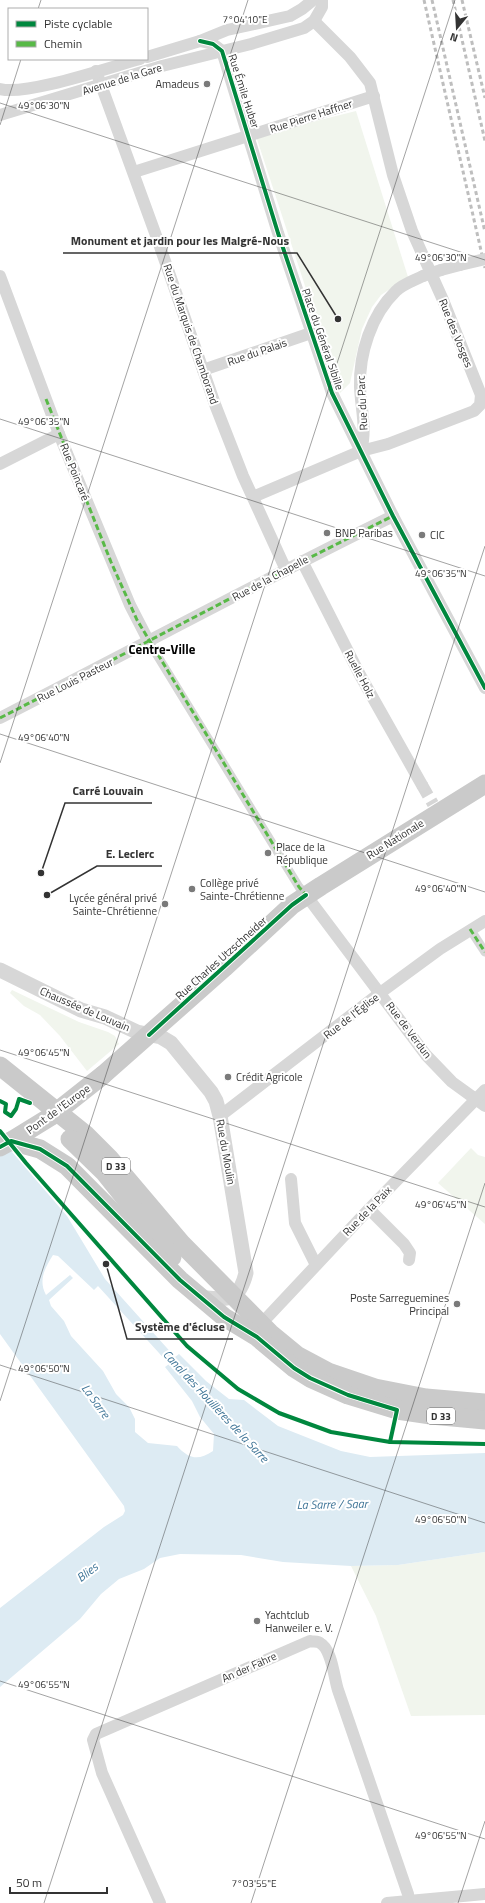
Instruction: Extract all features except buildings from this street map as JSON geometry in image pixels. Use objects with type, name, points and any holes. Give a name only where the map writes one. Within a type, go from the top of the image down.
[{"type":"main road","name":"Rue Nationale","points":[[306,895],[435,808],[485,784]]},
{"type":"main road","name":"Rue Charles Utzschneider","points":[[149,1035],[306,895]]},
{"type":"main road","name":"Pont de l'Europe","points":[[5,1144],[50,1117],[103,1075],[149,1035]]},
{"type":"main road","name":"D 33","points":[[0,1066],[86,1135],[109,1158],[181,1243],[261,1324],[298,1356],[328,1372],[375,1388],[402,1394],[485,1403]]},
{"type":"main road","name":"D 33","points":[[0,1082],[76,1144],[105,1172],[162,1245],[220,1313]]},
{"type":"main road","name":"D 33","points":[[5,1144],[40,1149],[67,1166],[180,1280],[220,1313],[257,1337],[294,1368],[327,1387],[397,1410],[485,1420]]},
{"type":"street","name":"Avenue de la Gare","points":[[148,57],[200,41],[227,30],[290,16],[313,0]]},
{"type":"street","points":[[314,21],[322,7],[322,0]]},
{"type":"street","name":"Avenue de la Gare","points":[[0,115],[168,64],[222,51],[304,28],[314,21]]},
{"type":"street","name":"Rue des Vosges","points":[[252,497],[361,451],[388,444],[474,411],[480,405],[481,395],[443,300],[412,231],[396,182],[370,83],[361,70],[327,32],[314,21]]},
{"type":"street","points":[[200,41],[213,44],[222,51]]},
{"type":"street","name":"Rue Émile Huber","points":[[222,51],[249,136]]},
{"type":"street","name":"Avenue de la Gare","points":[[0,89],[8,91],[38,86],[136,60]]},
{"type":"street","name":"Rue du Marquis de Chamborand","points":[[96,71],[134,172],[203,370],[252,497],[286,570]]},
{"type":"street","name":"Rue Pierre Haffner","points":[[134,172],[374,96]]},
{"type":"street","name":"Place du Général Sibille","points":[[249,136],[311,333],[332,393],[361,451],[366,465],[485,688]]},
{"type":"street","name":"Rue du Parc","points":[[361,451],[365,427],[360,374],[367,341],[380,314],[396,291],[407,283],[441,270],[485,259]]},
{"type":"street","name":"Rue Poincaré","points":[[0,276],[59,434],[130,605],[149,642]]},
{"type":"street","name":"Rue du Palais","points":[[203,370],[311,333]]},
{"type":"street","points":[[0,464],[59,434]]},
{"type":"street","name":"Rue de la Chapelle","points":[[149,642],[302,561],[393,516]]},
{"type":"street","name":"Ruelle Holz","points":[[302,561],[360,675],[422,785]]},
{"type":"street","points":[[149,642],[299,887],[306,895]]},
{"type":"street","name":"Rue Louis Pasteur","points":[[0,718],[149,642]]},
{"type":"street","name":"Rue de Verdun","points":[[306,895],[426,1055],[452,1082],[481,1103]]},
{"type":"street","name":"Rue de l'Église","points":[[220,1116],[380,993],[470,929],[485,921]]},
{"type":"street","points":[[470,929],[485,952]]},
{"type":"street","name":"Chaussée de Louvain","points":[[0,970],[81,1010],[105,1017],[137,1032],[149,1035]]},
{"type":"street","name":"Rue du Moulin","points":[[149,1035],[166,1040],[176,1047],[211,1092],[216,1101],[220,1116],[246,1273],[240,1289],[234,1296]]},
{"type":"street","name":"Rue de la Paix","points":[[261,1324],[369,1209],[481,1103],[485,1090]]},
{"type":"street","points":[[291,1179],[295,1223],[316,1265]]},
{"type":"street","points":[[369,1209],[404,1244],[410,1253],[409,1260]]},
{"type":"street","points":[[208,1298],[223,1300],[234,1296]]},
{"type":"street","points":[[458,1401],[485,1399]]},
{"type":"street","name":"An der Fähre","points":[[160,1903],[102,1773],[93,1740],[96,1734],[310,1641],[320,1642],[326,1649],[331,1662],[338,1690],[408,1894],[409,1901]]},
{"type":"street","points":[[387,1903],[485,1894]]},
{"type":"shaded area","points":[[356,111],[408,277],[381,295],[372,307],[362,329],[350,383],[340,393],[256,136]]},
{"type":"shaded area","points":[[12,990],[79,1022],[108,1032],[115,1036],[119,1044],[87,1071],[60,1036],[40,1015],[24,1006],[10,993]]},
{"type":"shaded area","points":[[471,1148],[478,1155],[485,1157],[485,1224],[438,1183]]},
{"type":"shaded area","points":[[485,1552],[485,1715],[411,1716],[376,1616],[351,1566],[398,1565]]},
{"type":"water","points":[[0,1138],[67,1216],[105,1279],[175,1357],[179,1354],[206,1381],[229,1399],[244,1400],[278,1426],[341,1451],[370,1457],[485,1453],[485,1552],[398,1565],[351,1566],[283,1562],[241,1555],[180,1554],[160,1558],[144,1569],[119,1579],[101,1594],[80,1619],[0,1687],[0,1608],[104,1527],[123,1515],[125,1511],[124,1506],[0,1334]],"holes":[[[53,1255],[58,1256],[94,1290],[98,1286],[169,1364],[165,1367],[192,1401],[200,1417],[214,1434],[213,1451],[203,1456],[194,1457],[186,1454],[177,1446],[148,1443],[135,1432],[135,1419],[129,1407],[116,1394],[103,1371],[71,1336],[64,1321],[51,1306],[49,1300],[73,1278],[70,1275],[46,1295],[43,1284],[44,1274]]]},
{"type":"tunnel","points":[[422,785],[433,804]]},
{"type":"railway","points":[[424,0],[485,268]]},
{"type":"railway","points":[[432,0],[485,232]]},
{"type":"railway","points":[[453,0],[485,141]]},
{"type":"railway","points":[[462,0],[485,98]]},
{"type":"marked path","points":[[46,399],[111,562],[137,620],[299,887],[306,895]]},
{"type":"marked path","points":[[0,718],[393,516]]},
{"type":"marked path","points":[[470,929],[485,952]]},
{"type":"cycle path","points":[[200,41],[213,44],[222,51],[278,233],[332,393],[393,516],[485,688]]},
{"type":"cycle path","points":[[149,1035],[292,905],[306,895]]},
{"type":"cycle path","points":[[0,1101],[6,1104],[5,1112],[11,1116],[16,1109],[19,1099],[30,1103]]},
{"type":"cycle path","points":[[0,1131],[26,1163],[187,1346],[238,1389],[279,1413],[331,1432],[390,1442],[485,1444]]},
{"type":"cycle path","points":[[0,1147],[11,1141],[40,1149],[67,1166],[180,1280],[224,1317],[257,1337],[294,1368],[310,1378],[348,1395],[397,1410],[390,1442]]},
{"type":"place","name":"Amadeus","points":[[207,84]]},
{"type":"place","name":"Monument et jardin pour les Malgré-Nous","points":[[338,319]]},
{"type":"place","name":"BNP Paribas","points":[[327,533]]},
{"type":"place","name":"CIC","points":[[422,535]]},
{"type":"place","name":"Place de la République","points":[[268,853]]},
{"type":"place","name":"Carré Louvain","points":[[41,873]]},
{"type":"place","name":"Collège privé Sainte-Chrétienne","points":[[192,889]]},
{"type":"place","name":"E. Leclerc","points":[[47,895]]},
{"type":"place","name":"Lycée général privé Sainte-Chrétienne","points":[[165,904]]},
{"type":"place","name":"Crédit Agricole","points":[[228,1077]]},
{"type":"place","name":"Système d'écluse","points":[[106,1264]]},
{"type":"place","name":"Poste Sarreguemines Principal","points":[[457,1304]]},
{"type":"place","name":"Yachtclub Hanweiler e. V.","points":[[257,1621]]},
{"type":"district","name":"Centre-Ville","points":[[162,649]]},
{"type":"water label","name":"La Sarre","points":[[96,1401]]},
{"type":"water label","name":"Canal des Houillères de la Sarre","points":[[216,1406]]},
{"type":"water label","name":"La Sarre / Saar","points":[[332,1504]]},
{"type":"water label","name":"Blies","points":[[87,1572]]}]
